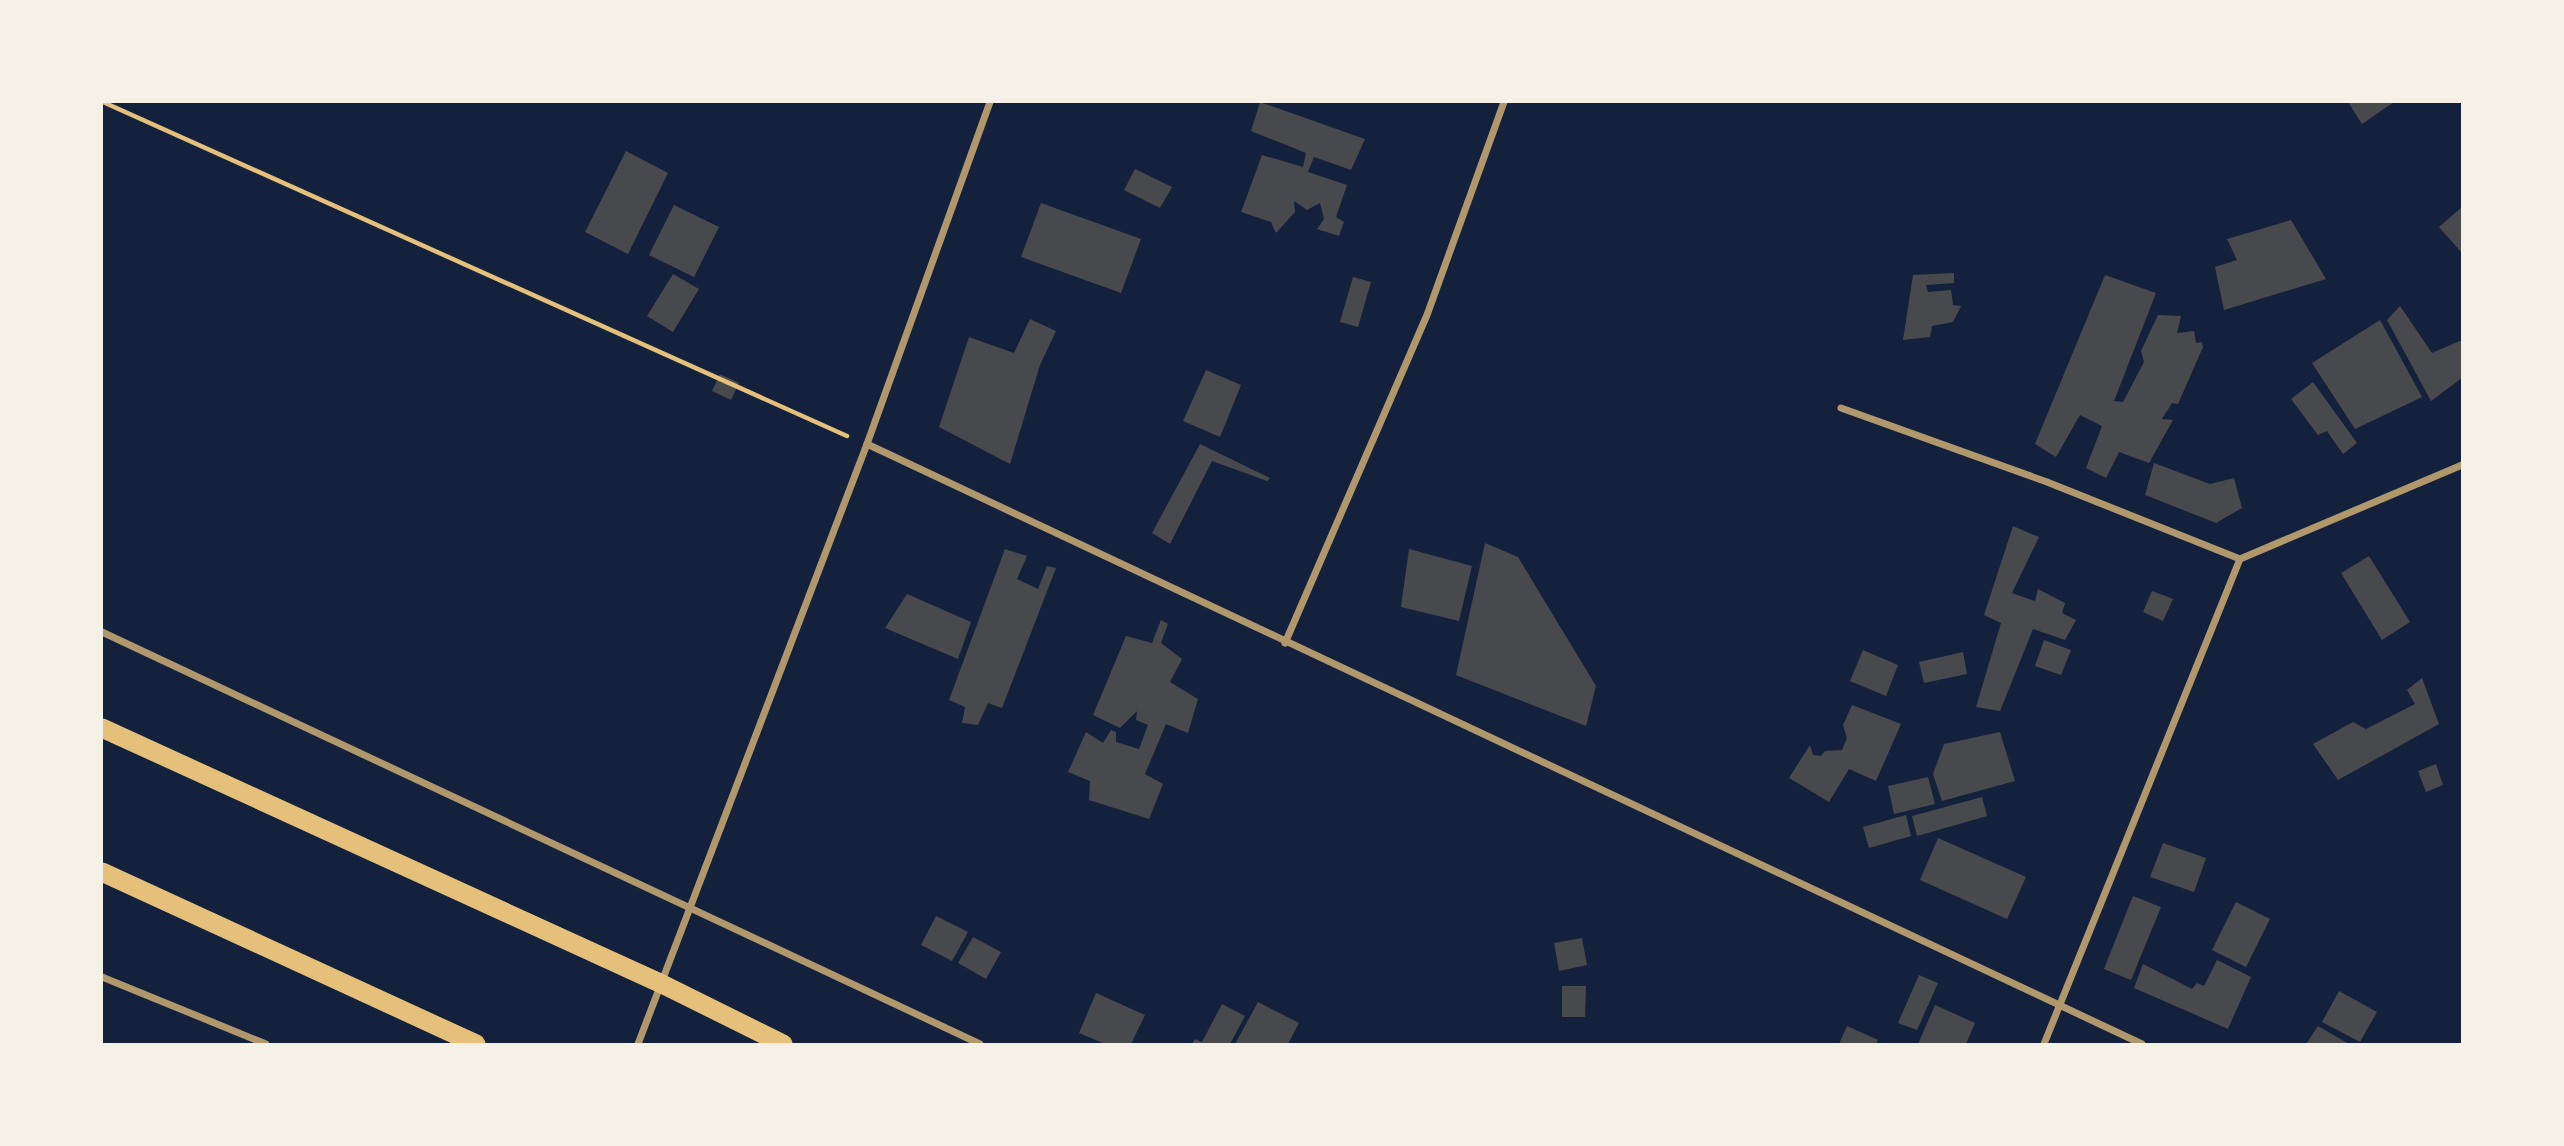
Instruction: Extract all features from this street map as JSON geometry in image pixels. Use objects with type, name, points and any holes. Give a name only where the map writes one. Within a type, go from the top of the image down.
[{"type":"highway","points":[[102,728],[662,984],[783,1045]]},
{"type":"highway","points":[[102,872],[476,1045]]},
{"type":"street","points":[[638,1045],[867,444],[990,102]]},
{"type":"street","points":[[1285,643],[1427,315],[1504,102]]},
{"type":"street","points":[[1841,408],[2047,482],[2240,559],[2462,465]]},
{"type":"street","points":[[867,444],[2142,1045]]},
{"type":"street","points":[[2044,1045],[2240,559]]},
{"type":"street","points":[[102,632],[980,1045]]},
{"type":"street","points":[[102,977],[266,1045]]},
{"type":"path","points":[[103,102],[867,444]]},
{"type":"building","points":[[1260,102],[1365,139],[1351,170],[1314,157],[1308,172],[1347,185],[1336,217],[1344,222],[1339,236],[1317,229],[1324,219],[1320,203],[1307,210],[1294,201],[1295,212],[1276,233],[1271,222],[1241,212],[1262,155],[1303,167],[1306,153],[1251,131]]},
{"type":"building","points":[[2348,102],[2394,102],[2362,124]]},
{"type":"building","points":[[626,151],[668,173],[628,254],[585,232]]},
{"type":"building","points":[[1135,169],[1172,187],[1160,208],[1124,190]]},
{"type":"building","points":[[1041,203],[1141,239],[1121,293],[1021,257]]},
{"type":"building","points":[[674,205],[719,227],[694,277],[649,255]]},
{"type":"building","points":[[2462,207],[2462,253],[2439,227]]},
{"type":"building","points":[[2291,220],[2326,279],[2224,310],[2215,267],[2237,260],[2227,239]]},
{"type":"building","points":[[1954,273],[1954,283],[1926,285],[1928,292],[1951,290],[1953,305],[1961,306],[1953,322],[1932,326],[1930,337],[1903,340],[1913,275]]},
{"type":"building","points":[[673,274],[699,289],[673,332],[647,316]]},
{"type":"building","points":[[2105,275],[2156,293],[2114,401],[2123,402],[2144,362],[2141,351],[2158,315],[2181,316],[2177,333],[2194,331],[2196,343],[2202,342],[2203,347],[2178,404],[2172,403],[2162,419],[2173,420],[2149,463],[2119,452],[2106,478],[2086,468],[2102,426],[2080,415],[2056,457],[2035,444]]},
{"type":"building","points":[[1353,277],[1371,282],[1358,327],[1340,322]]},
{"type":"building","points":[[2400,306],[2432,353],[2462,340],[2462,378],[2431,401],[2387,320]]},
{"type":"building","points":[[1030,319],[1056,331],[1040,365],[1010,464],[939,427],[969,337],[1014,353]]},
{"type":"building","points":[[2380,320],[2422,397],[2355,429],[2312,363]]},
{"type":"building","points":[[1206,370],[1241,385],[1220,437],[1183,421]]},
{"type":"building","points":[[720,374],[739,383],[731,400],[712,391]]},
{"type":"building","points":[[2313,382],[2357,443],[2343,454],[2327,431],[2318,435],[2291,399]]},
{"type":"building","points":[[1200,444],[1270,478],[1267,481],[1212,461],[1170,544],[1152,533]]},
{"type":"building","points":[[2154,463],[2210,484],[2234,478],[2242,508],[2216,523],[2145,495]]},
{"type":"building","points":[[2013,526],[2039,537],[2012,593],[2035,601],[2038,589],[2065,603],[2062,613],[2076,620],[2065,640],[2033,629],[2000,711],[1976,707],[2001,623],[1984,615]]},
{"type":"building","points":[[1485,543],[1518,557],[1596,686],[1586,726],[1456,675]]},
{"type":"building","points":[[1005,549],[1027,556],[1017,579],[1038,589],[1047,566],[1056,568],[1002,708],[988,703],[978,725],[962,723],[965,707],[949,700]]},
{"type":"building","points":[[1409,549],[1472,566],[1459,621],[1401,607]]},
{"type":"building","points":[[2369,556],[2410,622],[2382,640],[2341,573]]},
{"type":"building","points":[[2152,591],[2173,599],[2163,621],[2143,612]]},
{"type":"building","points":[[907,594],[971,622],[958,659],[885,628]]},
{"type":"building","points":[[1161,620],[1168,624],[1161,643],[1182,659],[1170,682],[1198,699],[1188,733],[1166,724],[1145,774],[1163,784],[1149,819],[1089,800],[1090,781],[1068,772],[1086,732],[1103,743],[1111,730],[1116,732],[1116,742],[1139,749],[1148,725],[1136,720],[1137,711],[1120,728],[1093,715],[1126,636],[1152,643]]},
{"type":"building","points":[[2044,640],[2071,650],[2061,675],[2035,666]]},
{"type":"building","points":[[1863,650],[1898,665],[1886,696],[1850,681]]},
{"type":"building","points":[[1963,652],[1967,674],[1924,683],[1919,662]]},
{"type":"building","points":[[2422,678],[2439,724],[2338,780],[2313,744],[2353,722],[2366,729],[2415,704],[2407,690]]},
{"type":"building","points":[[1852,705],[1901,724],[1876,781],[1849,769],[1829,802],[1789,778],[1810,745],[1813,755],[1821,756],[1825,751],[1842,750],[1847,738],[1843,725]]},
{"type":"building","points":[[2000,732],[2015,781],[1942,801],[1933,774],[1944,744]]},
{"type":"building","points":[[2436,764],[2443,785],[2426,792],[2418,771]]},
{"type":"building","points":[[1928,777],[1935,804],[1894,814],[1888,786]]},
{"type":"building","points":[[1982,797],[1987,816],[1917,836],[1912,816]]},
{"type":"building","points":[[1906,815],[1911,836],[1869,848],[1863,827]]},
{"type":"building","points":[[1938,838],[2026,877],[2007,919],[1920,880]]},
{"type":"building","points":[[2163,843],[2206,858],[2194,892],[2150,877]]},
{"type":"building","points":[[2133,896],[2161,907],[2131,980],[2104,969]]},
{"type":"building","points":[[2236,902],[2270,919],[2246,967],[2212,950]]},
{"type":"building","points":[[936,916],[968,932],[952,961],[921,945]]},
{"type":"building","points":[[973,937],[1001,952],[986,979],[958,963]]},
{"type":"building","points":[[1582,938],[1587,965],[1559,971],[1554,943]]},
{"type":"building","points":[[2217,960],[2251,977],[2228,1029],[2134,988],[2143,964],[2192,989],[2197,983],[2204,986]]},
{"type":"building","points":[[1919,975],[1938,983],[1917,1030],[1898,1023]]},
{"type":"building","points":[[1562,986],[1586,986],[1585,1017],[1562,1017]]},
{"type":"building","points":[[2339,991],[2377,1012],[2360,1042],[2322,1022]]},
{"type":"building","points":[[1096,993],[1145,1015],[1131,1044],[1105,1044],[1079,1033]]},
{"type":"building","points":[[1258,1002],[1299,1023],[1288,1044],[1235,1044]]},
{"type":"building","points":[[1222,1004],[1245,1016],[1230,1044],[1192,1044],[1195,1039],[1202,1042]]},
{"type":"building","points":[[1935,1005],[1975,1023],[1966,1044],[1918,1044]]},
{"type":"building","points":[[1847,1026],[1878,1040],[1876,1044],[1839,1044]]},
{"type":"building","points":[[2318,1026],[2349,1044],[2306,1044]]}]
